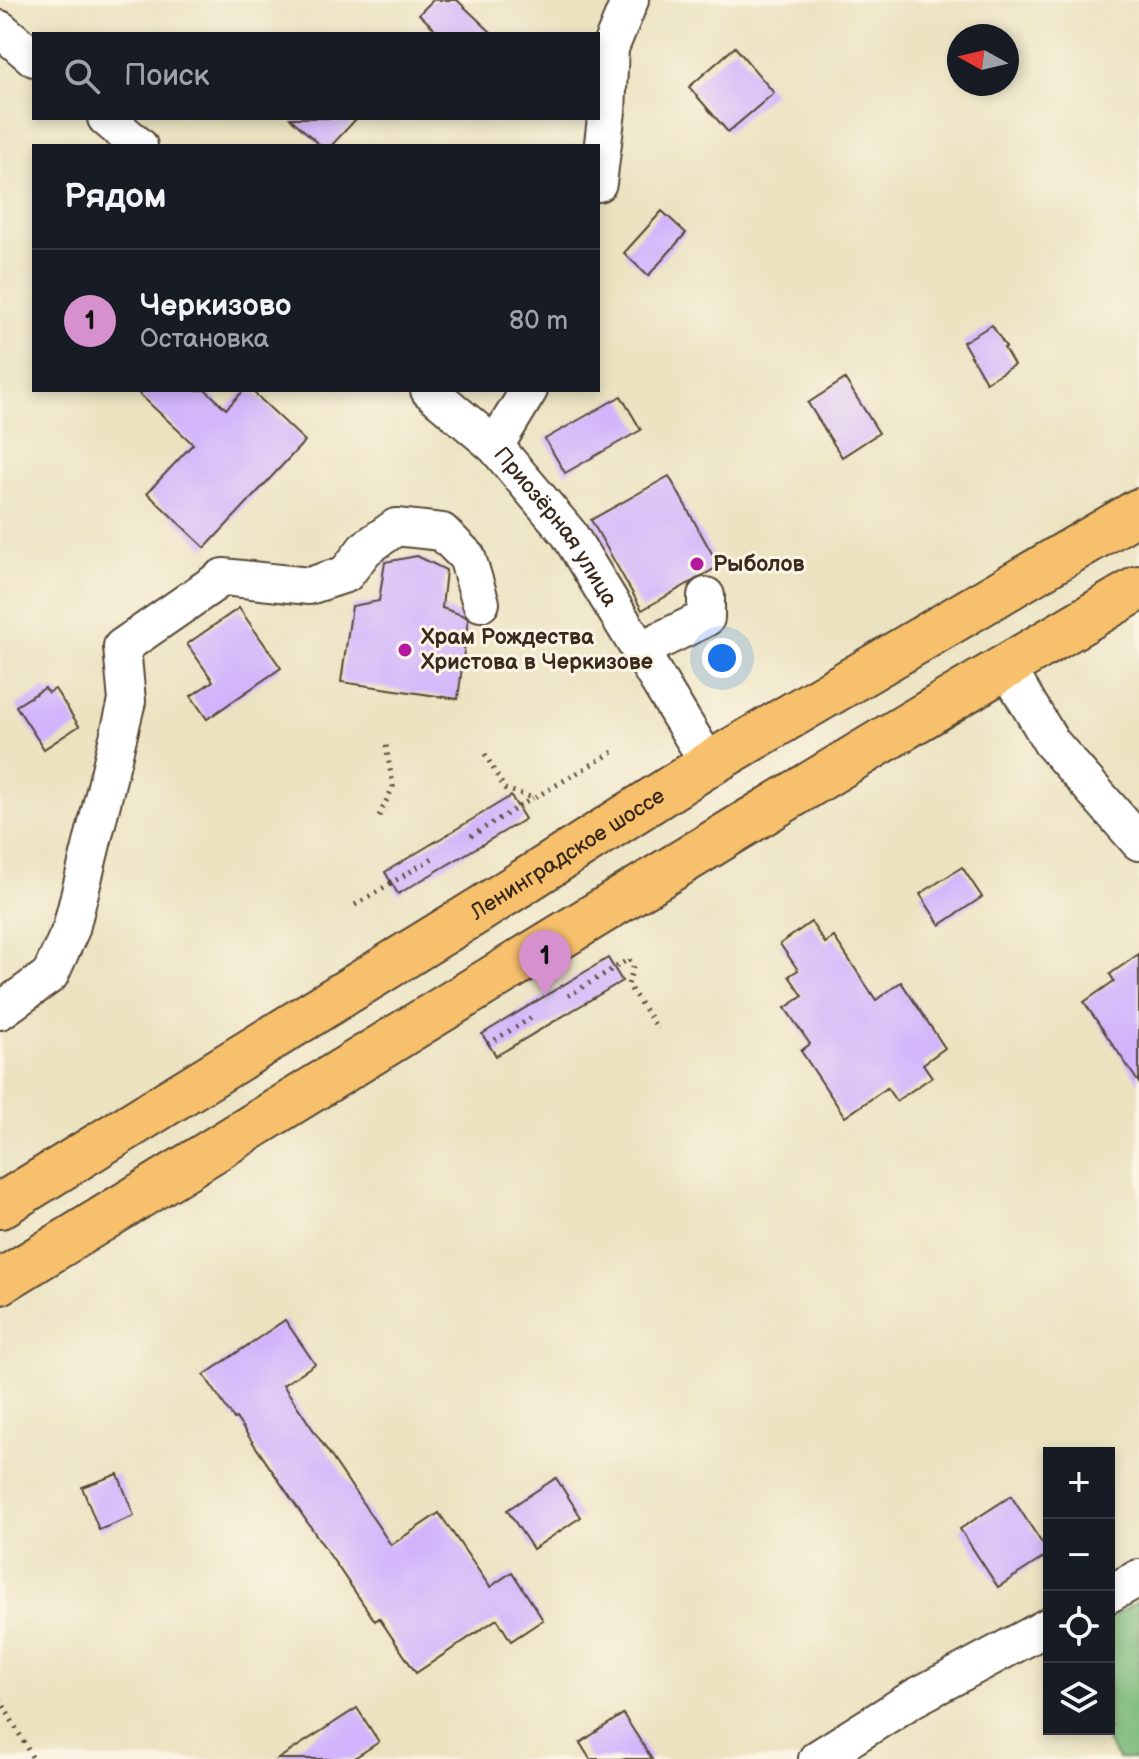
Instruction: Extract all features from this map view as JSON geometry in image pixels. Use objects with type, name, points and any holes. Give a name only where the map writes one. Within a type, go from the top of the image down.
[{"type":"highway","name":"Ленинградское шоссе","points":[[3,1200],[481,909],[709,764],[1139,511]]},
{"type":"highway","points":[[0,1282],[525,958],[1139,588]]},
{"type":"street","points":[[600,167],[610,48],[630,0]]},
{"type":"street","points":[[0,29],[32,56]]},
{"type":"street","points":[[108,120],[137,144]]},
{"type":"street","name":"Приозёрная улица","points":[[431,392],[495,446],[569,534],[709,764]]},
{"type":"street","points":[[495,446],[528,392]]},
{"type":"street","points":[[0,1011],[50,975],[71,929],[127,701],[122,647],[223,577],[309,586],[346,574],[365,549],[396,527],[442,532],[467,557],[481,603]]},
{"type":"street","points":[[640,650],[706,618],[706,596]]},
{"type":"street","points":[[1006,666],[1051,742],[1139,842]]},
{"type":"street","points":[[1115,1591],[1139,1578]]},
{"type":"street","points":[[817,1759],[914,1698],[1043,1629]]},
{"type":"path","points":[[379,816],[393,787],[386,745]]},
{"type":"path","points":[[471,836],[613,752]]},
{"type":"path","points":[[485,754],[505,789],[534,798]]},
{"type":"path","points":[[355,905],[436,856]]},
{"type":"path","points":[[568,996],[629,959],[633,967],[628,985],[658,1029]]},
{"type":"path","points":[[488,1044],[531,1018]]},
{"type":"path","points":[[0,1699],[33,1759]]},
{"type":"green space","points":[[1139,1601],[1139,1759],[1118,1759],[1103,1735],[1115,1735],[1115,1615]]},
{"type":"building","points":[[433,0],[457,0],[491,32],[438,32],[419,14]]},
{"type":"building","points":[[735,47],[774,93],[728,132],[689,87]]},
{"type":"building","points":[[292,120],[355,120],[333,144],[319,144]]},
{"type":"building","points":[[662,211],[686,233],[648,276],[624,253]]},
{"type":"building","points":[[992,325],[1014,365],[986,382],[963,342]]},
{"type":"building","points":[[845,379],[879,433],[842,457],[808,403]]},
{"type":"building","points":[[137,392],[208,392],[226,409],[242,392],[253,392],[305,441],[205,548],[147,493],[193,444]]},
{"type":"building","points":[[621,396],[641,430],[565,473],[545,439]]},
{"type":"building","points":[[669,476],[719,566],[642,610],[591,520]]},
{"type":"building","name":"Храм Рождества Христова в Черкизове","points":[[417,556],[446,570],[442,608],[468,619],[458,699],[341,682],[352,606],[379,601],[385,562]]},
{"type":"building","points":[[239,608],[281,668],[207,719],[191,696],[213,681],[187,644]]},
{"type":"building","points":[[45,688],[48,693],[55,689],[79,726],[44,749],[16,706]]},
{"type":"building","points":[[511,796],[525,819],[398,894],[385,872]]},
{"type":"building","points":[[962,867],[982,897],[940,925],[920,894]]},
{"type":"building","points":[[811,922],[825,943],[834,937],[876,1000],[901,982],[945,1048],[923,1064],[932,1077],[896,1101],[887,1088],[845,1117],[801,1051],[810,1044],[785,1008],[803,996],[789,976],[798,970],[780,944]]},
{"type":"building","points":[[1139,954],[1139,1083],[1084,1002],[1114,981],[1110,974]]},
{"type":"building","points":[[608,958],[622,981],[496,1056],[482,1034]]},
{"type":"building","points":[[285,1320],[315,1364],[283,1385],[391,1545],[439,1513],[490,1587],[512,1572],[543,1620],[511,1641],[497,1619],[416,1673],[379,1618],[375,1621],[204,1375]]},
{"type":"building","points":[[118,1474],[134,1516],[99,1530],[82,1487]]},
{"type":"building","points":[[556,1478],[581,1517],[533,1549],[507,1510]]},
{"type":"building","points":[[1011,1496],[1043,1545],[1043,1558],[998,1587],[960,1529]]},
{"type":"building","points":[[357,1708],[379,1742],[353,1759],[278,1759]]},
{"type":"building","points":[[623,1714],[652,1759],[590,1759],[580,1743]]},
{"type":"place","name":"Рыболов","points":[[697,564]]},
{"type":"place","name":"Храм Рождества Христова в Черкизове","points":[[405,650]]},
{"type":"place","name":"Черкизово","points":[[545,996]]}]
